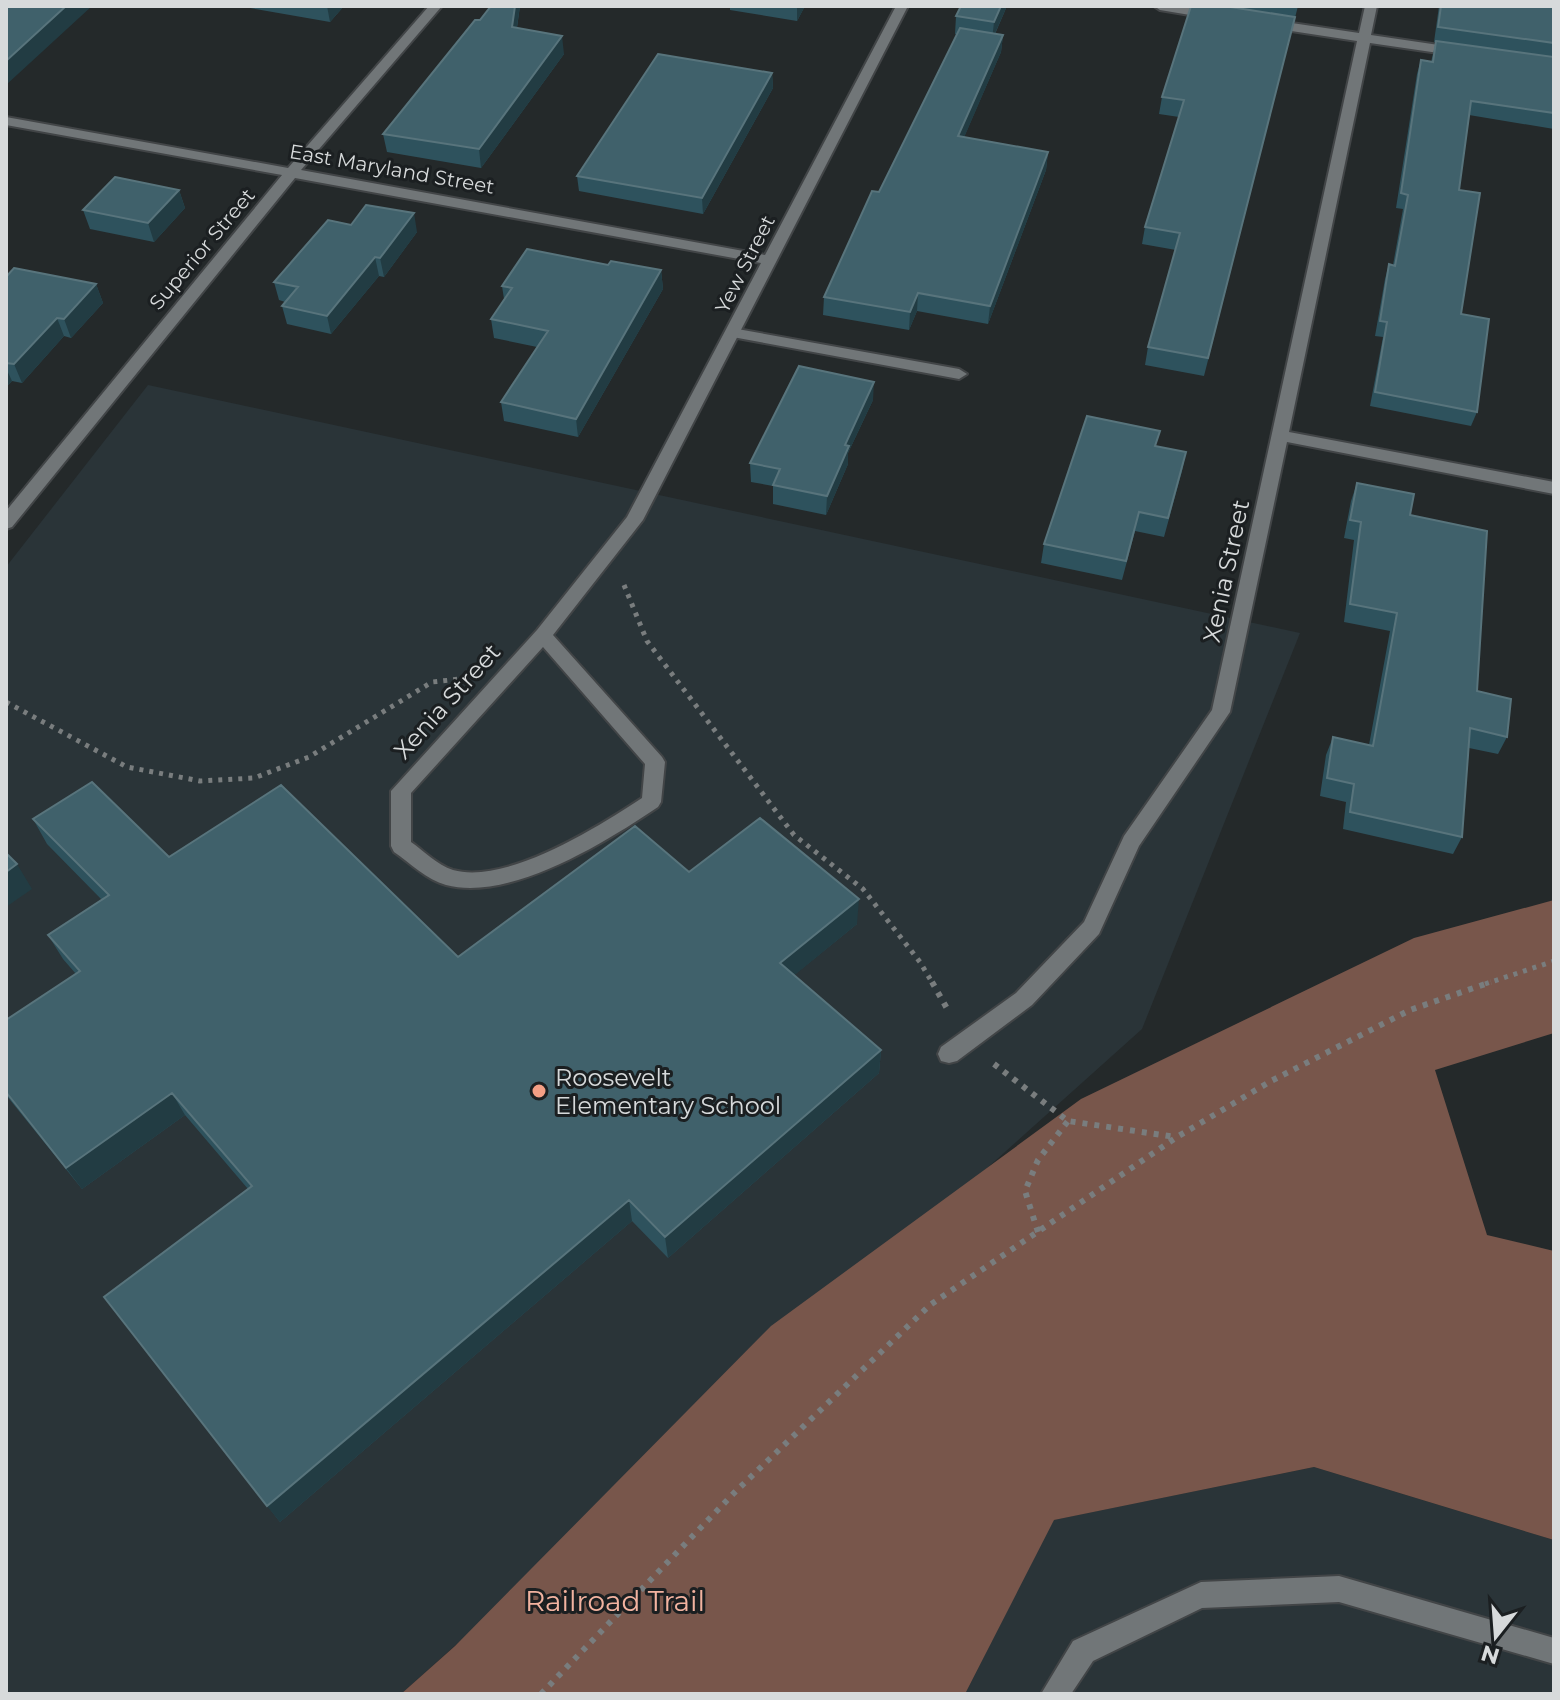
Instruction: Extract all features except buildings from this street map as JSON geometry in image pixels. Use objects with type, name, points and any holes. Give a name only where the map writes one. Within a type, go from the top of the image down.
[{"type":"street","name":"Superior Street","points":[[6,523],[291,173],[436,6]]},
{"type":"street","name":"Yew Street","points":[[619,539],[634,520],[902,6]]},
{"type":"street","points":[[1160,6],[1223,16]]},
{"type":"street","name":"Xenia Street","points":[[949,1054],[1024,999],[1092,928],[1131,842],[1221,712],[1371,6]]},
{"type":"street","points":[[1255,21],[1475,55]]},
{"type":"street","name":"East Maryland Street","points":[[6,121],[770,260]]},
{"type":"street","points":[[732,333],[959,374]]},
{"type":"street","points":[[1282,436],[1554,488]]},
{"type":"street","name":"Xenia Street","points":[[543,635],[655,762],[651,802],[590,841],[492,880],[449,878],[401,846],[401,791],[543,635],[619,539]]},
{"type":"street","points":[[1055,1694],[1083,1651],[1201,1595],[1339,1589],[1554,1651]]},
{"type":"path","points":[[619,539],[624,585],[647,641],[794,835],[863,889],[920,962],[967,1041],[1068,1121],[1177,1137]]},
{"type":"path","points":[[6,702],[127,767],[200,781],[254,778],[309,757],[432,682],[508,673]]},
{"type":"path","points":[[541,1694],[734,1493],[930,1305],[1177,1137],[1271,1081],[1410,1010],[1554,961]]},
{"type":"path","points":[[1038,1232],[1025,1191],[1038,1160],[1068,1121]]},
{"type":"shaded area","name":"Roosevelt Elementary School","points":[[148,385],[1300,633],[1142,1029],[401,1694],[6,1694],[6,567]]},
{"type":"shaded area","points":[[1314,1467],[1554,1540],[1554,1694],[965,1694],[1053,1520]]},
{"type":"green space","name":"Railroad Trail","points":[[1554,900],[1554,1033],[1435,1070],[1487,1235],[1554,1251],[1554,1540],[1314,1467],[1054,1520],[965,1694],[401,1694],[455,1646],[771,1326],[1081,1099],[1414,938]]},
{"type":"place","name":"Roosevelt Elementary School","points":[[539,1091]]}]
